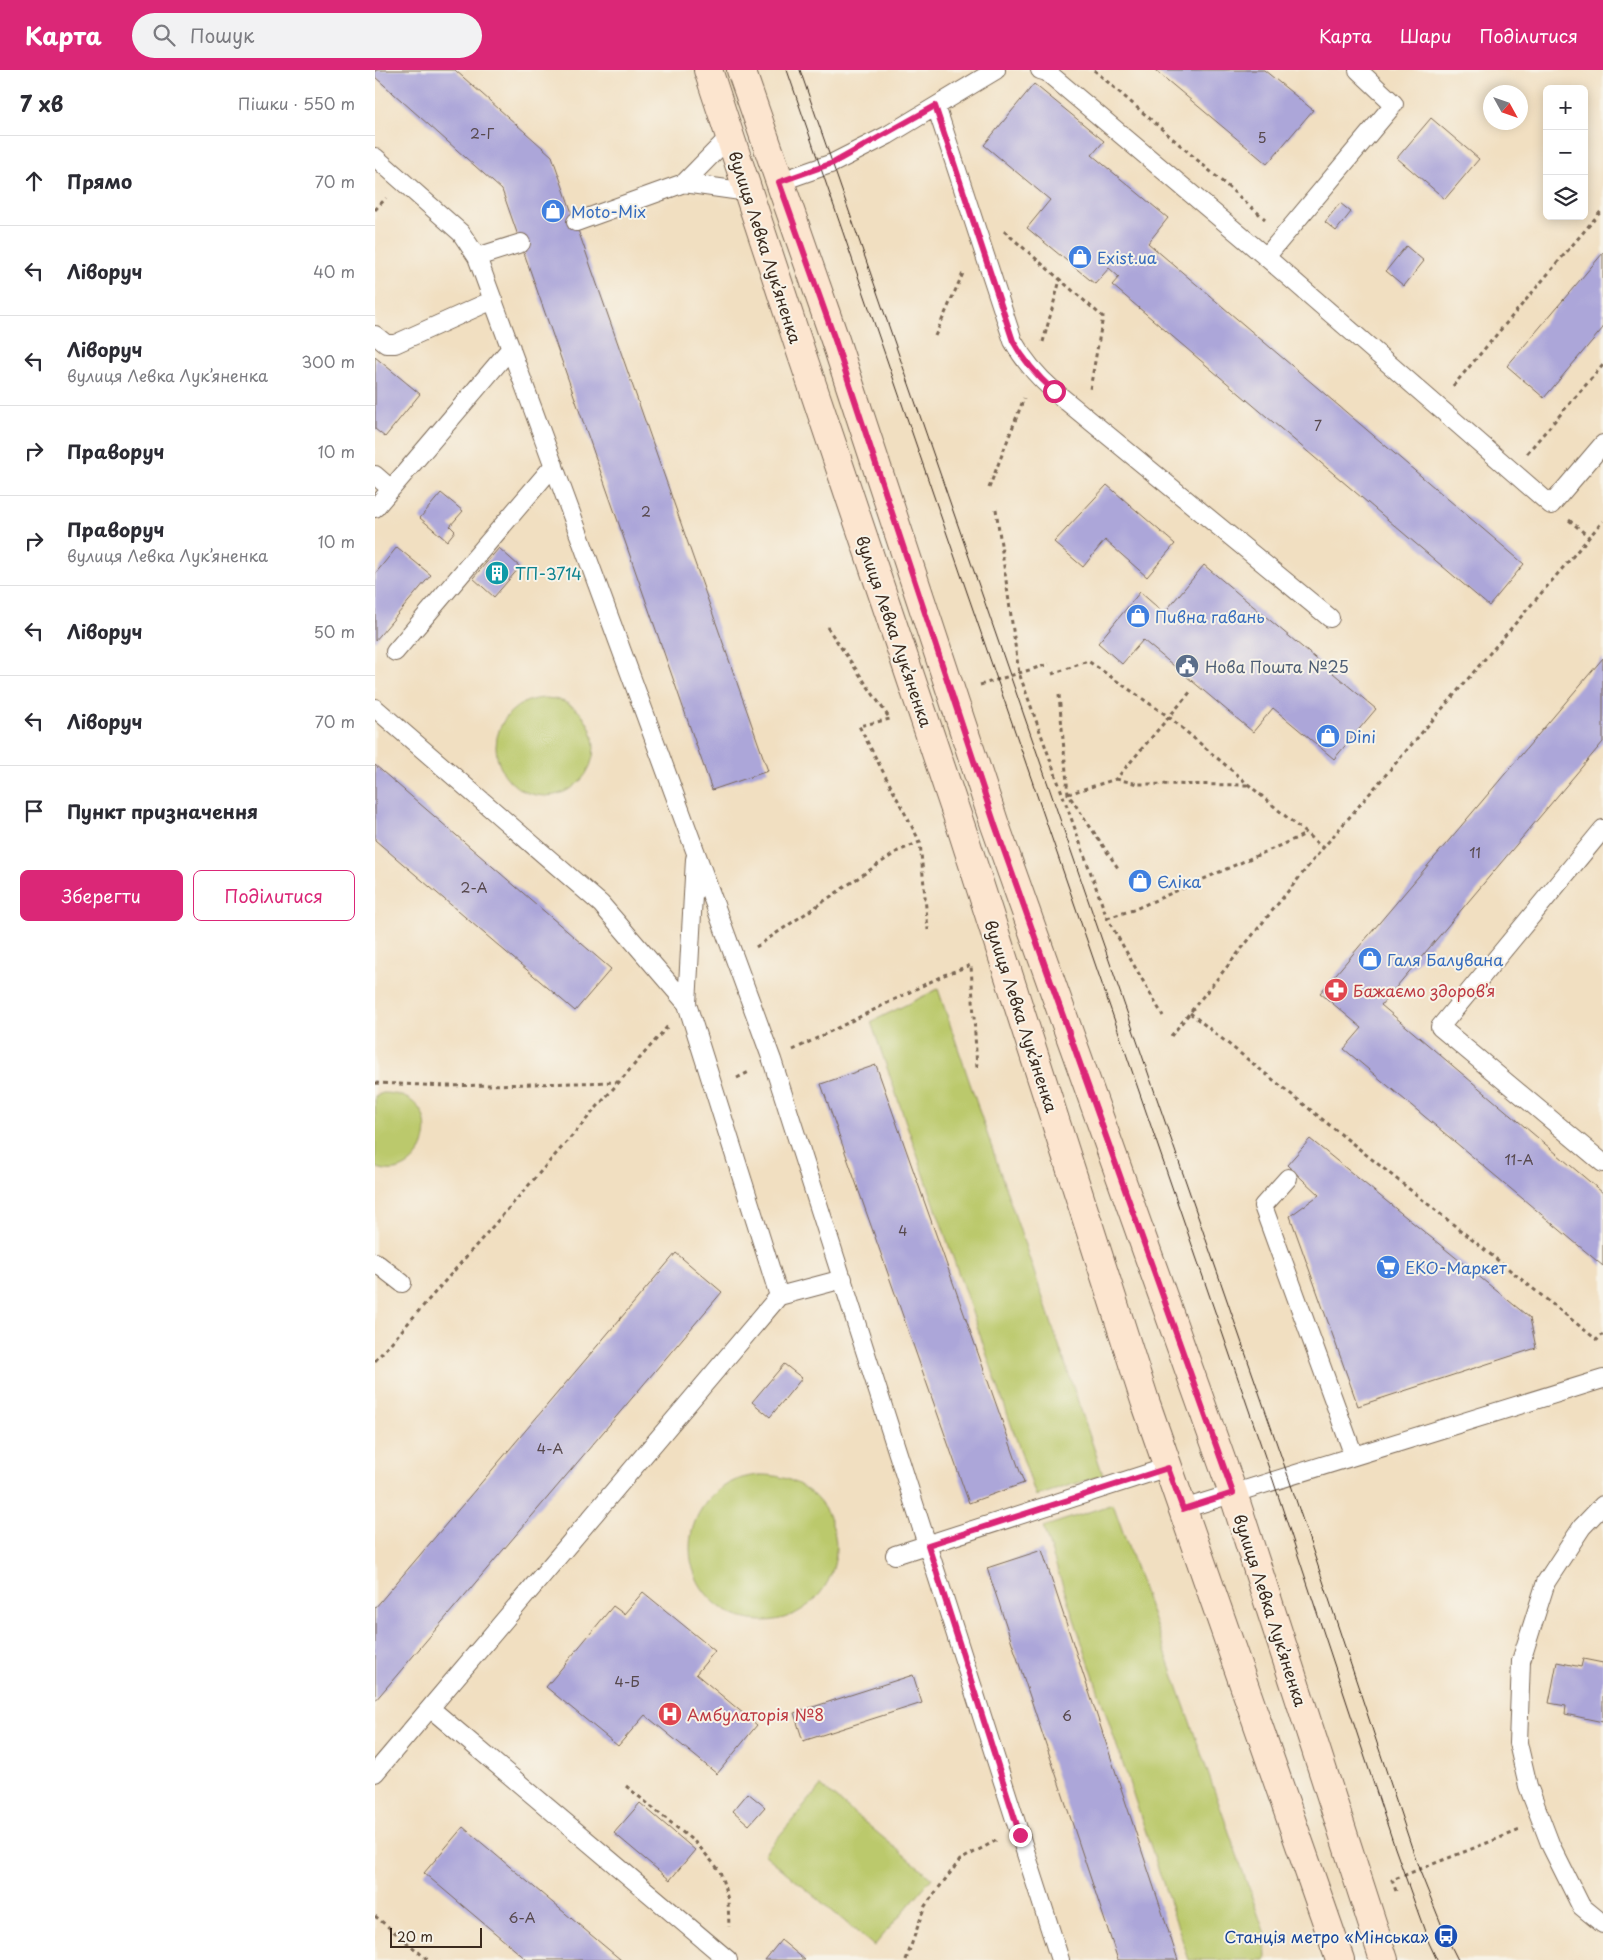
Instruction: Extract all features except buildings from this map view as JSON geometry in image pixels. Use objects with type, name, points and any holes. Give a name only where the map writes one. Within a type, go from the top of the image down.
[{"type":"main road","name":"вулиця Левка Лукʼяненка","points":[[708,70],[963,833],[1145,1401],[1340,1960]]},
{"type":"main road","name":"вулиця Левка Лукʼяненка","points":[[741,70],[838,350],[995,825],[1233,1493],[1384,1960]]},
{"type":"lane","points":[[779,182],[833,163],[996,70]]},
{"type":"lane","points":[[1040,70],[1047,72],[1267,257],[1551,505],[1603,444]]},
{"type":"lane","points":[[1267,257],[1394,104],[1358,70]]},
{"type":"lane","points":[[935,106],[1013,341],[1022,357],[1034,372],[1054,391],[1330,618]]},
{"type":"lane","points":[[577,222],[684,183],[730,136]]},
{"type":"lane","points":[[375,157],[461,234],[477,256],[737,960],[772,1060],[1060,1960]]},
{"type":"lane","points":[[684,183],[748,192]]},
{"type":"lane","points":[[477,256],[521,243]]},
{"type":"lane","points":[[375,335],[386,344],[395,344],[493,300]]},
{"type":"lane","points":[[375,508],[511,348]]},
{"type":"lane","points":[[1054,391],[1061,409],[1194,522],[1212,521]]},
{"type":"lane","points":[[395,652],[554,465]]},
{"type":"lane","points":[[375,475],[391,488]]},
{"type":"lane","points":[[375,708],[601,904],[687,1004]]},
{"type":"lane","points":[[1603,829],[1440,1027],[1603,1163]]},
{"type":"lane","points":[[696,851],[687,1004],[779,1296]]},
{"type":"lane","points":[[1288,1178],[1263,1206],[1354,1456]]},
{"type":"lane","points":[[375,1262],[402,1283]]},
{"type":"lane","points":[[375,1773],[779,1296],[843,1279]]},
{"type":"lane","points":[[1183,1509],[1603,1378]]},
{"type":"lane","points":[[895,1556],[1168,1468]]},
{"type":"lane","points":[[1603,1505],[1582,1527],[1546,1582],[1521,1661],[1518,1743],[1528,1786],[1551,1846],[1581,1906],[1603,1924]]},
{"type":"lane","points":[[430,1708],[728,1960]]},
{"type":"path","points":[[1094,70],[1284,235]]},
{"type":"path","points":[[1436,406],[1603,209]]},
{"type":"path","points":[[1002,229],[1103,317],[1085,416]]},
{"type":"path","points":[[935,336],[979,239]]},
{"type":"path","points":[[989,488],[1034,372],[1061,280]]},
{"type":"path","points":[[1511,471],[1603,365]]},
{"type":"path","points":[[996,509],[1019,673],[1107,918],[1163,1016]]},
{"type":"path","points":[[1171,1036],[1323,848],[1603,521]]},
{"type":"path","points":[[827,627],[890,718],[859,726],[920,842],[928,930]]},
{"type":"path","points":[[1052,674],[1088,661],[1169,717],[1323,848]]},
{"type":"path","points":[[975,687],[1049,664]]},
{"type":"path","points":[[1116,779],[1192,690]]},
{"type":"path","points":[[1059,695],[1068,794],[1118,868]]},
{"type":"path","points":[[1068,794],[1116,779],[1138,784],[1249,785]]},
{"type":"path","points":[[1107,918],[1133,910],[1306,834]]},
{"type":"path","points":[[737,960],[899,851],[920,842]]},
{"type":"path","points":[[714,1089],[944,974],[971,965],[977,1069]]},
{"type":"path","points":[[375,1361],[687,1004]]},
{"type":"path","points":[[1190,1013],[1597,1340],[1603,1334]]},
{"type":"path","points":[[375,1083],[445,1086],[619,1082]]},
{"type":"path","points":[[626,1786],[697,1844],[720,1871],[728,1900],[729,1934]]},
{"type":"path","points":[[1392,1880],[1542,1822]]},
{"type":"path","points":[[905,1960],[925,1906],[960,1860],[1002,1837],[1020,1835]]},
{"type":"path","points":[[375,1916],[428,1960]]},
{"type":"green space","points":[[545,698],[564,702],[580,712],[590,728],[594,747],[590,766],[580,782],[564,792],[545,796],[526,792],[510,782],[500,766],[496,747],[500,728],[510,712],[526,702]]},
{"type":"green space","points":[[938,989],[1103,1475],[1036,1496],[871,1022]]},
{"type":"green space","points":[[383,1093],[405,1097],[419,1108],[425,1123],[425,1139],[419,1154],[408,1165],[393,1170],[375,1167],[375,1096]]},
{"type":"green space","points":[[763,1475],[791,1481],[814,1497],[830,1520],[836,1548],[830,1576],[814,1599],[791,1615],[763,1621],[735,1615],[712,1599],[696,1576],[690,1548],[696,1520],[712,1497],[735,1481]]},
{"type":"green space","points":[[1113,1504],[1265,1934],[1266,1960],[1189,1960],[1043,1527]]},
{"type":"green space","points":[[821,1786],[932,1878],[874,1946],[764,1854]]},
{"type":"tram line","points":[[787,70],[1273,1480],[1395,1848],[1429,1943],[1437,1960]]},
{"type":"tram line","points":[[800,70],[1288,1476],[1419,1869],[1446,1936],[1458,1960]]},
{"type":"place","name":"Moto-Mix","points":[[553,211]]},
{"type":"place","name":"Exist.ua","points":[[1080,257]]},
{"type":"place","name":"ТП-3714","points":[[497,573]]},
{"type":"place","name":"Пивна гавань","points":[[1138,616]]},
{"type":"place","name":"Нова Пошта №25","points":[[1187,666]]},
{"type":"place","name":"Dini","points":[[1328,736]]},
{"type":"place","name":"Єліка","points":[[1140,881]]},
{"type":"place","name":"Галя Балувана","points":[[1370,959]]},
{"type":"place","name":"Бажаємо здоровʼя","points":[[1336,990]]},
{"type":"place","name":"ЕКО-Маркет","points":[[1388,1267]]},
{"type":"place","name":"Амбулаторія №8","points":[[670,1714]]},
{"type":"place","name":"Станція метро «Мінська»","points":[[1446,1936]]},
{"type":"route","points":[[1020,1835],[928,1545],[1168,1468],[1183,1509],[1233,1493],[995,825],[835,340],[779,182],[833,163],[888,134],[935,106],[1013,341],[1022,357],[1054,391]]}]
